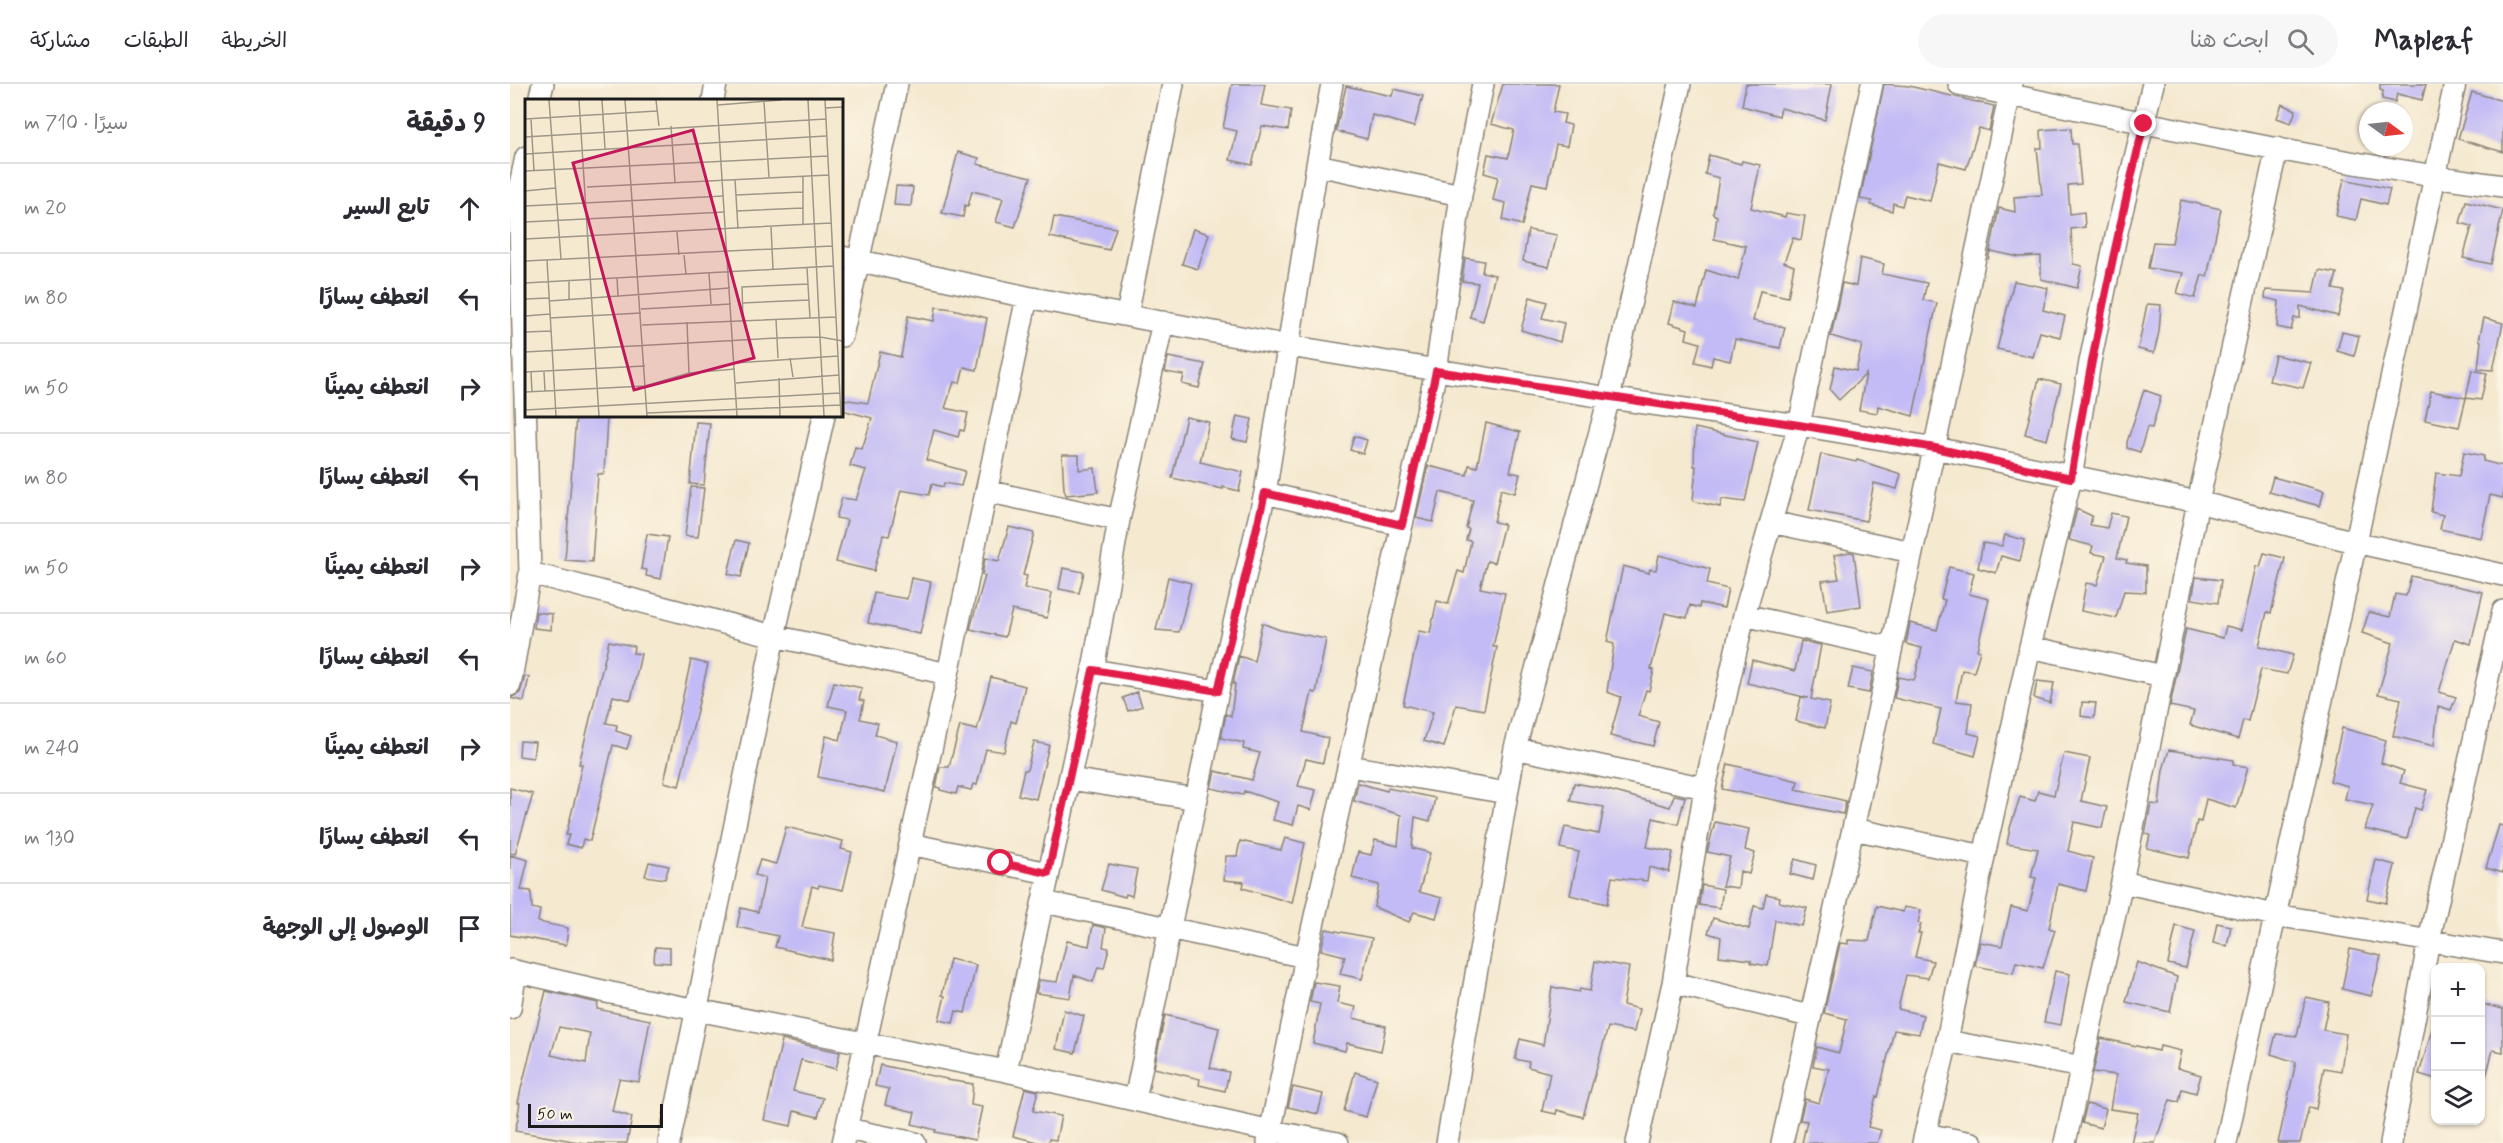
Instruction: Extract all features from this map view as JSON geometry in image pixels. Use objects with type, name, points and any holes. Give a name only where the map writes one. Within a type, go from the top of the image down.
[{"type":"street","points":[[539,99],[543,84]]},
{"type":"street","points":[[712,99],[716,84]]},
{"type":"street","points":[[843,326],[850,259],[897,84]]},
{"type":"street","points":[[1127,315],[1173,84]]},
{"type":"street","points":[[1135,1100],[1218,691],[1265,493],[1332,84]]},
{"type":"street","points":[[1270,1137],[1306,957],[1436,371],[1461,195],[1483,84]]},
{"type":"street","points":[[1447,1143],[1515,748],[1609,398],[1680,84]]},
{"type":"street","points":[[1637,1143],[1673,983],[1706,788],[1743,615],[1799,425],[1872,84]]},
{"type":"street","points":[[1959,84],[2011,89],[2144,124],[2435,177],[2503,186]]},
{"type":"street","points":[[1972,1143],[1924,1138],[1947,1041],[1984,856],[2030,647],[2071,478],[2107,282],[2153,84]]},
{"type":"street","points":[[2226,1143],[2456,84]]},
{"type":"street","points":[[1782,1143],[1853,829],[2011,89]]},
{"type":"street","points":[[2066,1143],[2122,882],[2198,502],[2277,148]]},
{"type":"street","points":[[525,162],[519,189],[525,398]]},
{"type":"street","points":[[1317,165],[1461,195]]},
{"type":"street","points":[[850,259],[1027,297],[1289,346],[1935,448],[2071,478],[2198,502],[2355,542],[2503,574]]},
{"type":"street","points":[[915,1143],[845,1136],[948,674],[1027,297]]},
{"type":"street","points":[[1006,1071],[1093,670],[1119,520],[1163,322]]},
{"type":"street","points":[[510,685],[530,573],[526,417]]},
{"type":"street","points":[[669,1143],[774,636],[824,417]]},
{"type":"street","points":[[986,491],[1119,520]]},
{"type":"street","points":[[1265,493],[1402,525]]},
{"type":"street","points":[[1771,522],[1912,552]]},
{"type":"street","points":[[530,573],[774,636],[948,674]]},
{"type":"street","points":[[2391,1143],[2428,940],[2503,611]]},
{"type":"street","points":[[1743,615],[1891,648]]},
{"type":"street","points":[[2030,647],[2163,676]]},
{"type":"street","points":[[1093,670],[1218,691]]},
{"type":"street","points":[[1515,748],[1706,788]]},
{"type":"street","points":[[1350,766],[1506,793]]},
{"type":"street","points":[[1070,779],[1197,799]]},
{"type":"street","points":[[1853,829],[1984,856]]},
{"type":"street","points":[[910,844],[1048,873]]},
{"type":"street","points":[[2122,882],[2275,915],[2503,953]]},
{"type":"street","points":[[1044,902],[1306,957]]},
{"type":"street","points":[[510,1008],[513,971],[1006,1071],[1135,1100],[1270,1137],[1338,1143]]},
{"type":"street","points":[[1673,983],[1809,1016]]},
{"type":"street","points":[[1947,1041],[2082,1067]]},
{"type":"building","points":[[1232,84],[1265,84],[1261,105],[1291,110],[1288,130],[1262,126],[1252,165],[1230,160],[1237,131],[1223,128]]},
{"type":"building","points":[[1503,84],[1559,84],[1553,112],[1565,114],[1563,123],[1571,125],[1567,146],[1556,144],[1547,186],[1532,183],[1522,225],[1503,220],[1506,203],[1493,200],[1498,177],[1484,173],[1488,154],[1508,158],[1514,130],[1491,124]]},
{"type":"building","points":[[1746,84],[1832,84],[1825,120],[1781,108],[1779,116],[1742,106]]},
{"type":"building","points":[[1884,84],[1909,86],[1994,106],[1989,131],[1979,128],[1966,169],[1939,162],[1930,201],[1905,195],[1902,206],[1893,203],[1892,211],[1871,205],[1872,201],[1860,199]]},
{"type":"building","points":[[2380,84],[2426,84],[2422,100],[2397,94],[2395,102],[2382,99],[2383,91],[2380,90]]},
{"type":"building","points":[[1346,86],[1392,96],[1394,89],[1423,96],[1414,127],[1372,115],[1367,139],[1336,131]]},
{"type":"building","points":[[2472,92],[2503,101],[2503,152],[2458,139]]},
{"type":"building","points":[[2282,104],[2296,110],[2291,123],[2277,118]]},
{"type":"building","points":[[2071,128],[2072,144],[2077,144],[2081,184],[2068,185],[2070,214],[2084,212],[2085,227],[2071,229],[2073,264],[2082,266],[2077,288],[2041,279],[2041,256],[2019,257],[1990,251],[1988,260],[1999,208],[2015,212],[2014,197],[2042,195],[2037,148],[2042,148],[2041,130]]},
{"type":"building","points":[[958,152],[979,158],[977,164],[1031,177],[1015,227],[996,222],[1003,198],[972,191],[968,206],[965,205],[963,217],[942,213]]},
{"type":"building","points":[[1709,155],[1741,164],[1742,161],[1760,165],[1751,208],[1785,217],[1786,213],[1805,216],[1801,240],[1793,238],[1784,262],[1794,266],[1788,297],[1760,291],[1753,321],[1785,327],[1780,348],[1735,339],[1730,361],[1713,357],[1711,366],[1695,362],[1700,343],[1686,339],[1688,329],[1669,323],[1674,302],[1697,308],[1706,270],[1738,280],[1746,246],[1714,239],[1717,216],[1713,214],[1719,178],[1705,174]]},
{"type":"building","points":[[2344,179],[2390,189],[2386,205],[2361,199],[2356,220],[2336,216]]},
{"type":"building","points":[[896,186],[913,187],[911,206],[894,205]]},
{"type":"building","points":[[2181,200],[2221,209],[2207,277],[2202,275],[2195,298],[2177,293],[2183,273],[2148,268],[2153,242],[2172,243]]},
{"type":"building","points":[[2466,201],[2503,210],[2491,264],[2463,258],[2472,226],[2460,223]]},
{"type":"building","points":[[1054,217],[1116,228],[1109,250],[1050,237]]},
{"type":"building","points":[[1193,229],[1209,234],[1198,269],[1182,264]]},
{"type":"building","points":[[1528,230],[1557,235],[1549,267],[1523,261]]},
{"type":"building","points":[[1465,258],[1484,261],[1482,272],[1495,275],[1483,321],[1470,317],[1478,283],[1462,281]]},
{"type":"building","points":[[1860,258],[1884,264],[1882,274],[1927,283],[1923,300],[1937,303],[1913,416],[1878,406],[1877,413],[1859,410],[1866,374],[1839,400],[1830,390],[1835,366],[1856,371],[1862,345],[1831,336],[1842,283],[1856,286]]},
{"type":"building","points":[[2319,270],[2337,273],[2333,289],[2344,291],[2338,316],[2300,306],[2300,318],[2294,318],[2291,330],[2277,327],[2279,301],[2265,298],[2266,290],[2314,293]]},
{"type":"building","points":[[2014,281],[2048,288],[2043,310],[2065,316],[2060,337],[2040,332],[2033,357],[1997,349]]},
{"type":"building","points":[[1530,297],[1547,302],[1542,318],[1564,323],[1560,342],[1521,330]]},
{"type":"building","points":[[2147,304],[2161,305],[2159,332],[2154,353],[2138,349]]},
{"type":"building","points":[[936,307],[987,318],[977,370],[964,367],[960,383],[954,382],[945,408],[968,413],[964,431],[960,430],[958,437],[934,430],[926,460],[965,471],[961,486],[944,483],[943,487],[932,484],[929,495],[901,490],[889,536],[883,535],[874,571],[836,562],[847,520],[836,518],[842,498],[856,500],[866,470],[850,466],[855,447],[862,449],[872,418],[843,410],[843,399],[868,403],[880,352],[901,357],[908,316],[934,321]]},
{"type":"building","points":[[2484,318],[2503,323],[2493,370],[2478,369],[2481,341],[2479,340]]},
{"type":"building","points":[[2342,332],[2359,336],[2354,356],[2337,351]]},
{"type":"building","points":[[2275,355],[2311,363],[2303,388],[2269,381]]},
{"type":"building","points":[[1168,357],[1205,364],[1199,388],[1182,384],[1184,375],[1165,372]]},
{"type":"building","points":[[2472,370],[2487,373],[2481,400],[2466,398]]},
{"type":"building","points":[[2039,379],[2061,384],[2047,440],[2025,434]]},
{"type":"building","points":[[2144,390],[2161,396],[2152,428],[2147,427],[2140,452],[2127,448],[2127,442]]},
{"type":"building","points":[[2431,391],[2466,398],[2459,427],[2425,420]]},
{"type":"building","points":[[1237,416],[1252,419],[1247,442],[1232,439]]},
{"type":"building","points":[[576,417],[607,417],[604,474],[598,474],[592,562],[565,560]]},
{"type":"building","points":[[1186,417],[1209,422],[1200,462],[1243,472],[1239,491],[1172,478]]},
{"type":"building","points":[[696,422],[710,423],[704,485],[690,484]]},
{"type":"building","points":[[1486,423],[1520,432],[1510,472],[1520,474],[1515,493],[1501,489],[1494,522],[1504,524],[1494,563],[1487,561],[1480,588],[1505,593],[1493,647],[1497,647],[1484,710],[1456,705],[1444,747],[1424,741],[1433,712],[1403,705],[1419,631],[1430,633],[1437,601],[1448,604],[1458,571],[1464,573],[1471,541],[1466,540],[1469,529],[1466,528],[1473,500],[1440,492],[1433,522],[1416,518],[1428,466],[1467,475],[1469,465],[1477,467]]},
{"type":"building","points":[[1695,428],[1758,442],[1745,502],[1722,499],[1720,507],[1693,501],[1696,466],[1694,466]]},
{"type":"building","points":[[1354,436],[1367,440],[1363,454],[1350,450]]},
{"type":"building","points":[[2464,452],[2484,456],[2483,461],[2503,466],[2503,498],[2490,495],[2481,538],[2440,529],[2443,515],[2431,512],[2436,473],[2459,476]]},
{"type":"building","points":[[1821,454],[1856,462],[1857,460],[1901,474],[1897,489],[1874,483],[1866,521],[1809,510]]},
{"type":"building","points":[[1062,455],[1079,455],[1079,470],[1095,468],[1098,492],[1066,495]]},
{"type":"building","points":[[2273,477],[2324,491],[2320,506],[2269,492]]},
{"type":"building","points":[[691,487],[704,488],[698,537],[685,536]]},
{"type":"building","points":[[2077,509],[2092,516],[2090,525],[2107,528],[2111,513],[2126,516],[2117,558],[2127,560],[2126,563],[2146,566],[2146,592],[2124,591],[2116,618],[2081,611],[2086,583],[2097,585],[2106,556],[2091,553],[2093,546],[2069,540]]},
{"type":"building","points":[[1009,527],[1034,533],[1023,575],[1027,576],[1024,588],[1052,593],[1047,618],[1012,610],[1005,637],[970,629],[985,576],[982,575],[985,558],[999,561]]},
{"type":"building","points":[[647,534],[668,537],[661,579],[646,576],[647,570],[641,569]]},
{"type":"building","points":[[2005,535],[2025,540],[2020,561],[2001,556],[1996,573],[1978,568],[1983,543],[2002,546]]},
{"type":"building","points":[[736,540],[749,543],[741,577],[728,574]]},
{"type":"building","points":[[1854,553],[1861,606],[1827,611],[1822,581],[1839,579],[1834,555]]},
{"type":"building","points":[[2264,553],[2285,558],[2271,613],[2267,612],[2259,646],[2293,655],[2287,674],[2261,669],[2248,721],[2243,720],[2238,739],[2190,725],[2194,711],[2170,706],[2186,629],[2223,638],[2226,626],[2242,630],[2256,566],[2260,567]]},
{"type":"building","points":[[1659,555],[1710,569],[1707,584],[1728,589],[1724,608],[1700,603],[1699,608],[1690,605],[1687,618],[1665,613],[1651,669],[1654,670],[1649,691],[1646,690],[1638,716],[1659,722],[1653,746],[1610,736],[1621,697],[1607,692],[1614,644],[1607,642],[1623,566],[1649,573],[1650,569],[1656,570]]},
{"type":"building","points":[[1949,567],[1974,573],[1969,594],[1989,599],[1974,672],[1962,670],[1956,701],[1972,703],[1968,733],[1980,736],[1975,756],[1933,744],[1941,709],[1894,698],[1898,677],[1913,680],[1915,678],[1922,648],[1906,644],[1910,623],[1937,630],[1945,600],[1941,599]]},
{"type":"building","points":[[1063,568],[1084,572],[1079,593],[1059,589]]},
{"type":"building","points":[[2411,576],[2483,592],[2471,644],[2455,639],[2439,692],[2456,697],[2451,710],[2438,706],[2434,746],[2393,736],[2401,699],[2378,694],[2393,643],[2362,633],[2369,612],[2390,617],[2395,594],[2406,596]]},
{"type":"building","points":[[1168,577],[1191,583],[1179,632],[1156,630]]},
{"type":"building","points":[[2196,577],[2221,580],[2218,603],[2192,599]]},
{"type":"building","points":[[911,578],[931,582],[920,634],[868,623],[874,593],[907,599]]},
{"type":"building","points":[[536,612],[552,614],[551,630],[534,628]]},
{"type":"building","points":[[1262,623],[1280,630],[1326,639],[1316,693],[1312,692],[1303,732],[1328,738],[1323,763],[1306,759],[1298,786],[1316,790],[1311,810],[1298,806],[1293,825],[1273,820],[1278,802],[1244,791],[1243,795],[1211,788],[1215,771],[1252,780],[1260,753],[1243,749],[1244,743],[1221,738],[1226,714],[1231,716],[1235,684],[1233,684],[1239,656],[1254,661]]},
{"type":"building","points":[[609,641],[634,646],[633,653],[641,654],[631,700],[613,696],[606,723],[617,725],[616,731],[631,736],[627,749],[613,745],[590,841],[583,839],[581,848],[566,844],[569,835],[566,835],[578,787],[582,764],[579,764]]},
{"type":"building","points":[[1801,641],[1821,645],[1811,699],[1830,703],[1825,728],[1796,721],[1801,697],[1808,698],[1747,683],[1752,660],[1795,671]]},
{"type":"building","points":[[691,660],[708,664],[679,786],[664,782]]},
{"type":"building","points":[[1853,668],[1873,672],[1869,693],[1848,689]]},
{"type":"building","points":[[525,676],[529,677],[524,701],[510,698],[520,693]]},
{"type":"building","points":[[991,677],[1025,686],[1016,723],[1011,721],[1004,752],[986,749],[977,785],[973,784],[971,790],[958,787],[956,794],[940,790],[936,787],[940,767],[949,767],[960,726],[977,730]]},
{"type":"building","points":[[2037,681],[2054,683],[2050,703],[2034,698]]},
{"type":"building","points":[[834,682],[862,688],[859,700],[864,701],[860,719],[878,723],[875,735],[897,741],[885,792],[818,777],[826,736],[840,740],[847,710],[828,706]]},
{"type":"building","points":[[1137,692],[1142,706],[1128,711],[1123,698]]},
{"type":"building","points":[[2082,702],[2096,703],[2094,718],[2081,716]]},
{"type":"building","points":[[2342,728],[2386,740],[2381,763],[2404,771],[2400,783],[2427,790],[2421,810],[2415,808],[2407,839],[2365,829],[2373,805],[2345,799],[2348,786],[2330,781]]},
{"type":"building","points":[[520,741],[535,742],[533,758],[519,756]]},
{"type":"building","points":[[1034,742],[1049,745],[1036,799],[1018,795]]},
{"type":"building","points":[[2169,750],[2234,760],[2233,764],[2248,767],[2236,808],[2206,799],[2201,822],[2197,821],[2189,858],[2147,848],[2150,835],[2145,834],[2151,804],[2159,805],[2163,770]]},
{"type":"building","points":[[2064,753],[2090,758],[2081,801],[2107,807],[2102,828],[2074,822],[2068,851],[2093,858],[2086,891],[2058,884],[2049,928],[2055,930],[2043,968],[2016,962],[2013,973],[1975,966],[1980,942],[2002,946],[2011,907],[2028,911],[2036,878],[2031,877],[2038,849],[2007,844],[2010,828],[2020,797],[2035,801],[2038,791],[2054,795]]},
{"type":"building","points":[[1728,764],[1798,781],[1796,789],[1846,801],[1843,814],[1722,789]]},
{"type":"building","points":[[1358,783],[1387,791],[1388,788],[1435,798],[1430,821],[1415,817],[1412,848],[1430,853],[1419,892],[1442,898],[1436,918],[1414,912],[1409,922],[1374,907],[1379,885],[1352,878],[1358,852],[1371,855],[1375,840],[1398,846],[1401,815],[1354,801]]},
{"type":"building","points":[[1574,783],[1670,807],[1674,795],[1685,797],[1678,824],[1653,818],[1647,847],[1673,852],[1669,872],[1649,867],[1647,881],[1612,877],[1607,904],[1570,895],[1579,852],[1560,848],[1565,827],[1599,834],[1604,807],[1570,801]]},
{"type":"building","points":[[510,788],[533,794],[515,854],[510,853]]},
{"type":"building","points":[[1715,822],[1749,829],[1745,850],[1755,853],[1749,874],[1740,871],[1738,888],[1722,886],[1730,857],[1707,852]]},
{"type":"building","points":[[2499,825],[2503,826],[2503,873],[2486,868]]},
{"type":"building","points":[[786,827],[843,841],[841,849],[852,852],[843,890],[819,885],[818,888],[812,886],[802,927],[835,933],[831,960],[775,947],[778,936],[737,927],[741,908],[758,912],[765,878],[755,875],[760,860],[776,864]]},
{"type":"building","points":[[1285,838],[1305,843],[1292,903],[1243,888],[1244,882],[1224,880],[1226,856],[1237,856],[1240,841],[1281,850]]},
{"type":"building","points":[[510,855],[528,860],[521,890],[531,891],[532,908],[540,910],[538,922],[568,928],[566,945],[510,935]]},
{"type":"building","points":[[1795,859],[1816,865],[1813,880],[1790,874]]},
{"type":"building","points":[[2376,860],[2395,865],[2386,903],[2367,899]]},
{"type":"building","points":[[649,862],[669,866],[665,879],[645,876]]},
{"type":"building","points":[[1109,864],[1137,869],[1132,896],[1126,894],[1125,897],[1101,890]]},
{"type":"building","points":[[1702,885],[1723,889],[1720,908],[1699,905]]},
{"type":"building","points":[[1766,894],[1780,897],[1779,902],[1807,908],[1802,926],[1775,920],[1768,966],[1751,963],[1751,960],[1719,956],[1721,937],[1708,933],[1713,918],[1749,929],[1754,906],[1763,908]]},
{"type":"building","points":[[1877,906],[1903,912],[1904,907],[1921,910],[1918,923],[1921,924],[1918,933],[1921,933],[1915,957],[1933,961],[1928,978],[1906,975],[1898,1009],[1923,1015],[1919,1034],[1894,1030],[1878,1097],[1876,1096],[1868,1127],[1881,1130],[1877,1143],[1802,1143],[1807,1121],[1800,1120],[1805,1099],[1819,1103],[1829,1069],[1813,1066],[1817,1047],[1839,1053],[1847,1019],[1824,1013],[1840,943],[1848,944],[1848,940],[1869,941]]},
{"type":"building","points":[[2217,923],[2231,926],[2227,946],[2213,943]]},
{"type":"building","points":[[1093,925],[1106,928],[1103,947],[1109,948],[1104,968],[1098,967],[1093,982],[1074,975],[1070,998],[1036,993],[1039,980],[1057,982],[1067,941],[1089,946]]},
{"type":"building","points":[[2176,926],[2195,931],[2186,968],[2168,964]]},
{"type":"building","points":[[1326,929],[1372,938],[1362,979],[1340,974],[1345,956],[1321,950]]},
{"type":"building","points":[[655,947],[670,948],[670,963],[654,962]]},
{"type":"building","points":[[2350,949],[2381,956],[2371,996],[2342,989]]},
{"type":"building","points":[[950,959],[976,965],[965,1013],[956,1011],[953,1023],[939,1020]]},
{"type":"building","points":[[1595,961],[1629,967],[1623,1005],[1639,1009],[1634,1032],[1608,1027],[1583,1117],[1557,1110],[1556,1114],[1542,1111],[1550,1073],[1528,1067],[1529,1062],[1515,1059],[1520,1039],[1543,1045],[1552,987],[1579,992],[1580,989],[1590,991]]},
{"type":"building","points":[[2137,962],[2177,977],[2170,1012],[2126,1002]]},
{"type":"building","points":[[2055,971],[2070,974],[2061,1025],[2044,1022]]},
{"type":"building","points":[[1314,982],[1340,986],[1337,1003],[1356,1007],[1353,1018],[1386,1026],[1381,1051],[1347,1043],[1345,1051],[1313,1043],[1320,1004],[1310,1002]]},
{"type":"building","points":[[546,991],[598,1003],[597,1009],[650,1020],[639,1082],[619,1079],[612,1111],[632,1117],[627,1143],[584,1143],[515,1131],[521,1089]],"holes":[[[559,1027],[590,1033],[586,1063],[551,1055]]]},
{"type":"building","points":[[2306,997],[2329,1002],[2323,1030],[2346,1034],[2341,1071],[2324,1068],[2316,1109],[2309,1107],[2300,1143],[2278,1143],[2296,1062],[2271,1054],[2276,1034],[2297,1036]]},
{"type":"building","points":[[2485,1005],[2503,1009],[2503,1052],[2493,1050],[2486,1077]]},
{"type":"building","points":[[1064,1010],[1084,1016],[1075,1053],[1056,1049]]},
{"type":"building","points":[[1165,1015],[1219,1028],[1210,1068],[1229,1072],[1225,1091],[1199,1085],[1200,1079],[1154,1068]]},
{"type":"building","points":[[2431,1033],[2431,1078],[2419,1074]]},
{"type":"building","points":[[2101,1038],[2159,1051],[2160,1046],[2181,1051],[2177,1068],[2201,1075],[2196,1093],[2182,1089],[2179,1102],[2170,1100],[2155,1143],[2131,1143],[2138,1113],[2110,1109],[2116,1075],[2093,1072]]},
{"type":"building","points":[[782,1040],[840,1052],[836,1069],[801,1060],[793,1091],[823,1098],[818,1117],[794,1111],[791,1126],[764,1120]]},
{"type":"building","points":[[880,1065],[973,1084],[971,1105],[982,1107],[975,1140],[935,1132],[936,1130],[912,1124],[915,1112],[885,1105],[889,1089],[875,1086]]},
{"type":"building","points":[[1355,1072],[1377,1079],[1366,1117],[1344,1111]]},
{"type":"building","points":[[1293,1087],[1323,1094],[1318,1114],[1288,1107]]},
{"type":"building","points":[[1025,1088],[1038,1091],[1033,1111],[1061,1116],[1056,1140],[1049,1139],[1048,1143],[1041,1143],[1013,1136]]},
{"type":"building","points":[[2087,1104],[2106,1109],[2101,1128],[2082,1123]]},
{"type":"route","points":[[1001,863],[1048,873],[1093,670],[1218,691],[1265,493],[1402,525],[1436,371],[1799,425],[1935,448],[2071,478],[2090,362],[2116,236],[2144,124]]}]
